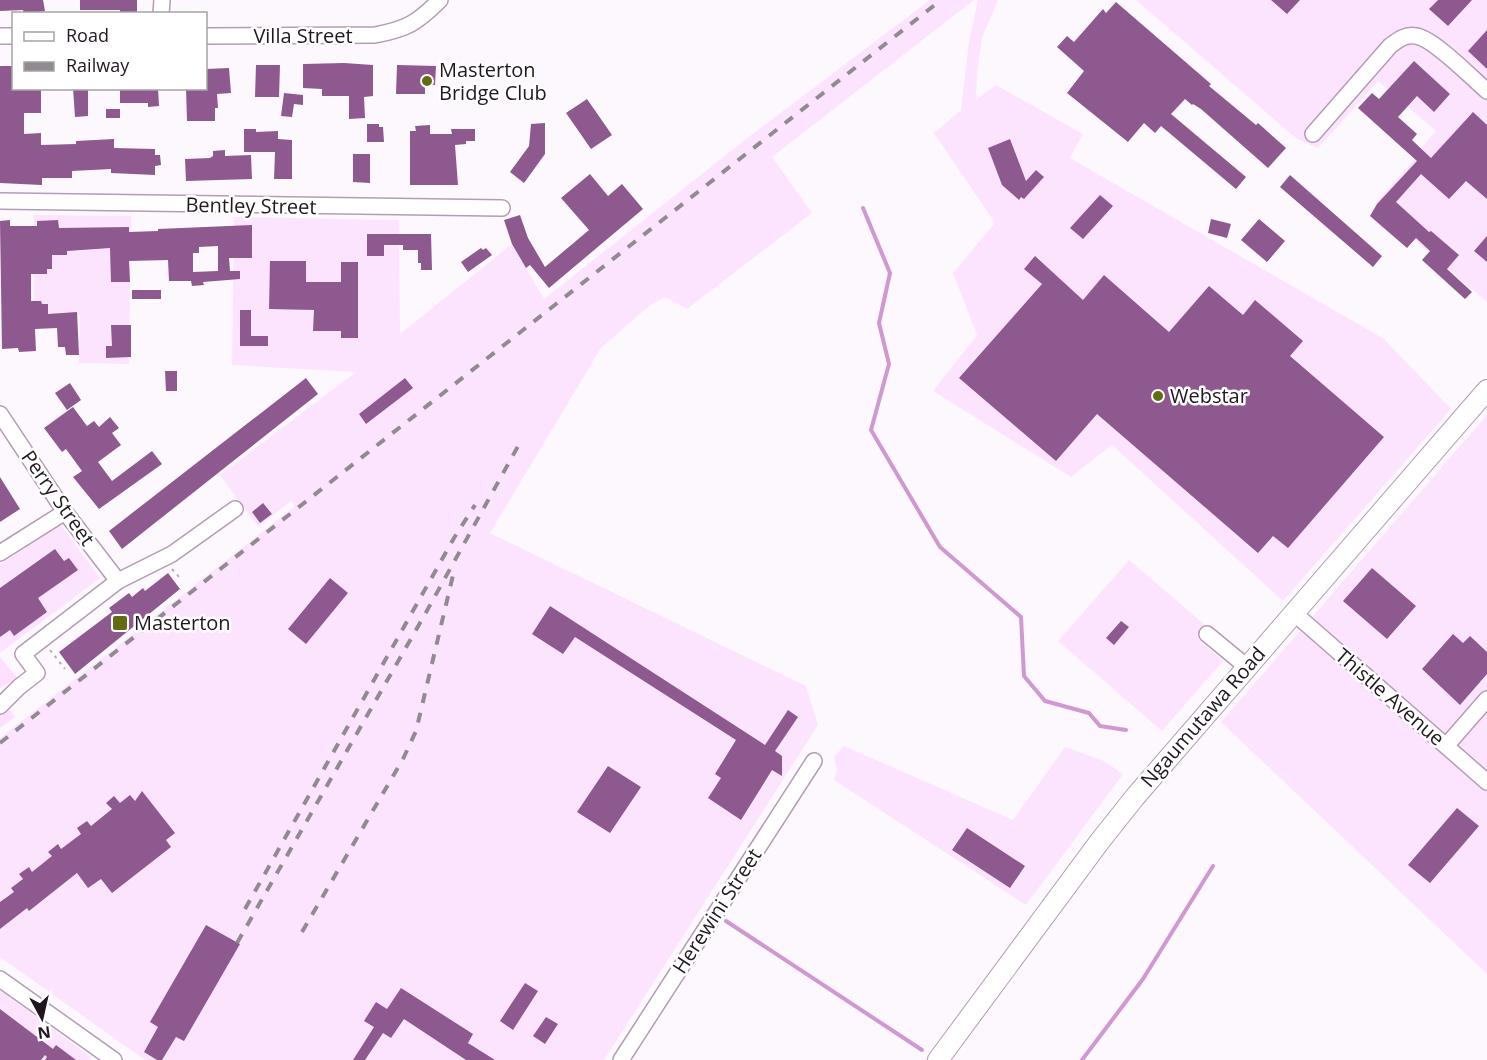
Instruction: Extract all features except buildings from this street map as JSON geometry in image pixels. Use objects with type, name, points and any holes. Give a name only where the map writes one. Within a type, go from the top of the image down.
[{"type":"main road","name":"Ngaumutawa Road","points":[[938,1060],[1100,841],[1142,789],[1487,390]]},
{"type":"street","name":"Villa Street","points":[[207,36],[375,35],[399,31],[421,19],[440,0]]},
{"type":"street","points":[[1313,134],[1390,46],[1402,37],[1416,36],[1429,40],[1487,91]]},
{"type":"street","name":"Bentley Street","points":[[0,201],[502,208]]},
{"type":"street","name":"Perry Street","points":[[0,414],[65,512],[118,581]]},
{"type":"street","points":[[0,706],[37,672],[22,654],[118,581],[172,554],[235,509]]},
{"type":"street","points":[[0,553],[65,512]]},
{"type":"street","name":"Thistle Avenue","points":[[1294,613],[1487,782]]},
{"type":"street","points":[[1207,634],[1247,667]]},
{"type":"street","points":[[1446,746],[1487,699]]},
{"type":"street","name":"Herewini Street","points":[[621,1060],[814,761]]},
{"type":"street","points":[[0,979],[114,1060]]},
{"type":"path","points":[[42,639],[65,669]]},
{"type":"shaded area","points":[[930,0],[974,0],[772,157],[812,213],[687,309],[665,297],[650,305],[601,348],[490,533],[806,686],[818,725],[604,1060],[145,1060],[0,957],[0,738],[295,506],[291,501],[258,527],[220,475],[356,372],[232,365],[234,217],[399,220],[400,334],[512,244],[544,299],[746,139]]},
{"type":"shaded area","points":[[978,0],[998,0],[982,38],[976,100],[996,85],[1083,134],[1070,158],[1384,339],[1451,409],[1283,601],[1112,445],[1071,477],[933,391],[977,335],[953,273],[995,223],[934,133],[961,110],[969,42]]},
{"type":"shaded area","points":[[1136,0],[1487,0],[1487,302],[1374,205],[1422,151],[1420,149],[1436,131],[1378,81],[1318,148],[1297,139]]},
{"type":"shaded area","points":[[34,215],[131,216],[129,364],[79,363],[80,315],[34,314]]},
{"type":"shaded area","points":[[1487,415],[1487,974],[1221,722]]},
{"type":"shaded area","points":[[60,524],[100,578],[0,653],[0,565]]},
{"type":"shaded area","points":[[1129,560],[1211,630],[1201,642],[1223,661],[1162,731],[1058,641]]},
{"type":"shaded area","points":[[0,657],[17,678],[0,688]]},
{"type":"shaded area","points":[[0,697],[15,717],[0,728]]},
{"type":"shaded area","points":[[844,746],[1013,820],[1065,747],[1104,761],[1123,774],[1026,905],[834,780],[837,771],[834,757]]},
{"type":"shaded area","points":[[0,990],[91,1057],[89,1060],[0,1060]]},
{"type":"waterway","points":[[863,208],[890,273],[879,323],[889,364],[871,430],[940,547],[1021,617],[1024,676],[1045,701],[1089,713],[1100,726],[1126,730]]},
{"type":"waterway","points":[[1082,1060],[1143,979],[1213,866]]},
{"type":"waterway","points":[[726,921],[922,1050]]},
{"type":"railway","points":[[0,743],[941,0]]},
{"type":"railway","points":[[237,943],[424,616],[522,439]]},
{"type":"railway","points":[[245,909],[454,538],[475,505]]},
{"type":"railway","points":[[302,932],[403,759],[416,731],[454,571]]},
{"type":"place","name":"Masterton Bridge Club","points":[[427,81]]},
{"type":"place","name":"Webstar","points":[[1158,396]]},
{"type":"place","name":"Masterton","points":[[120,623]]}]
